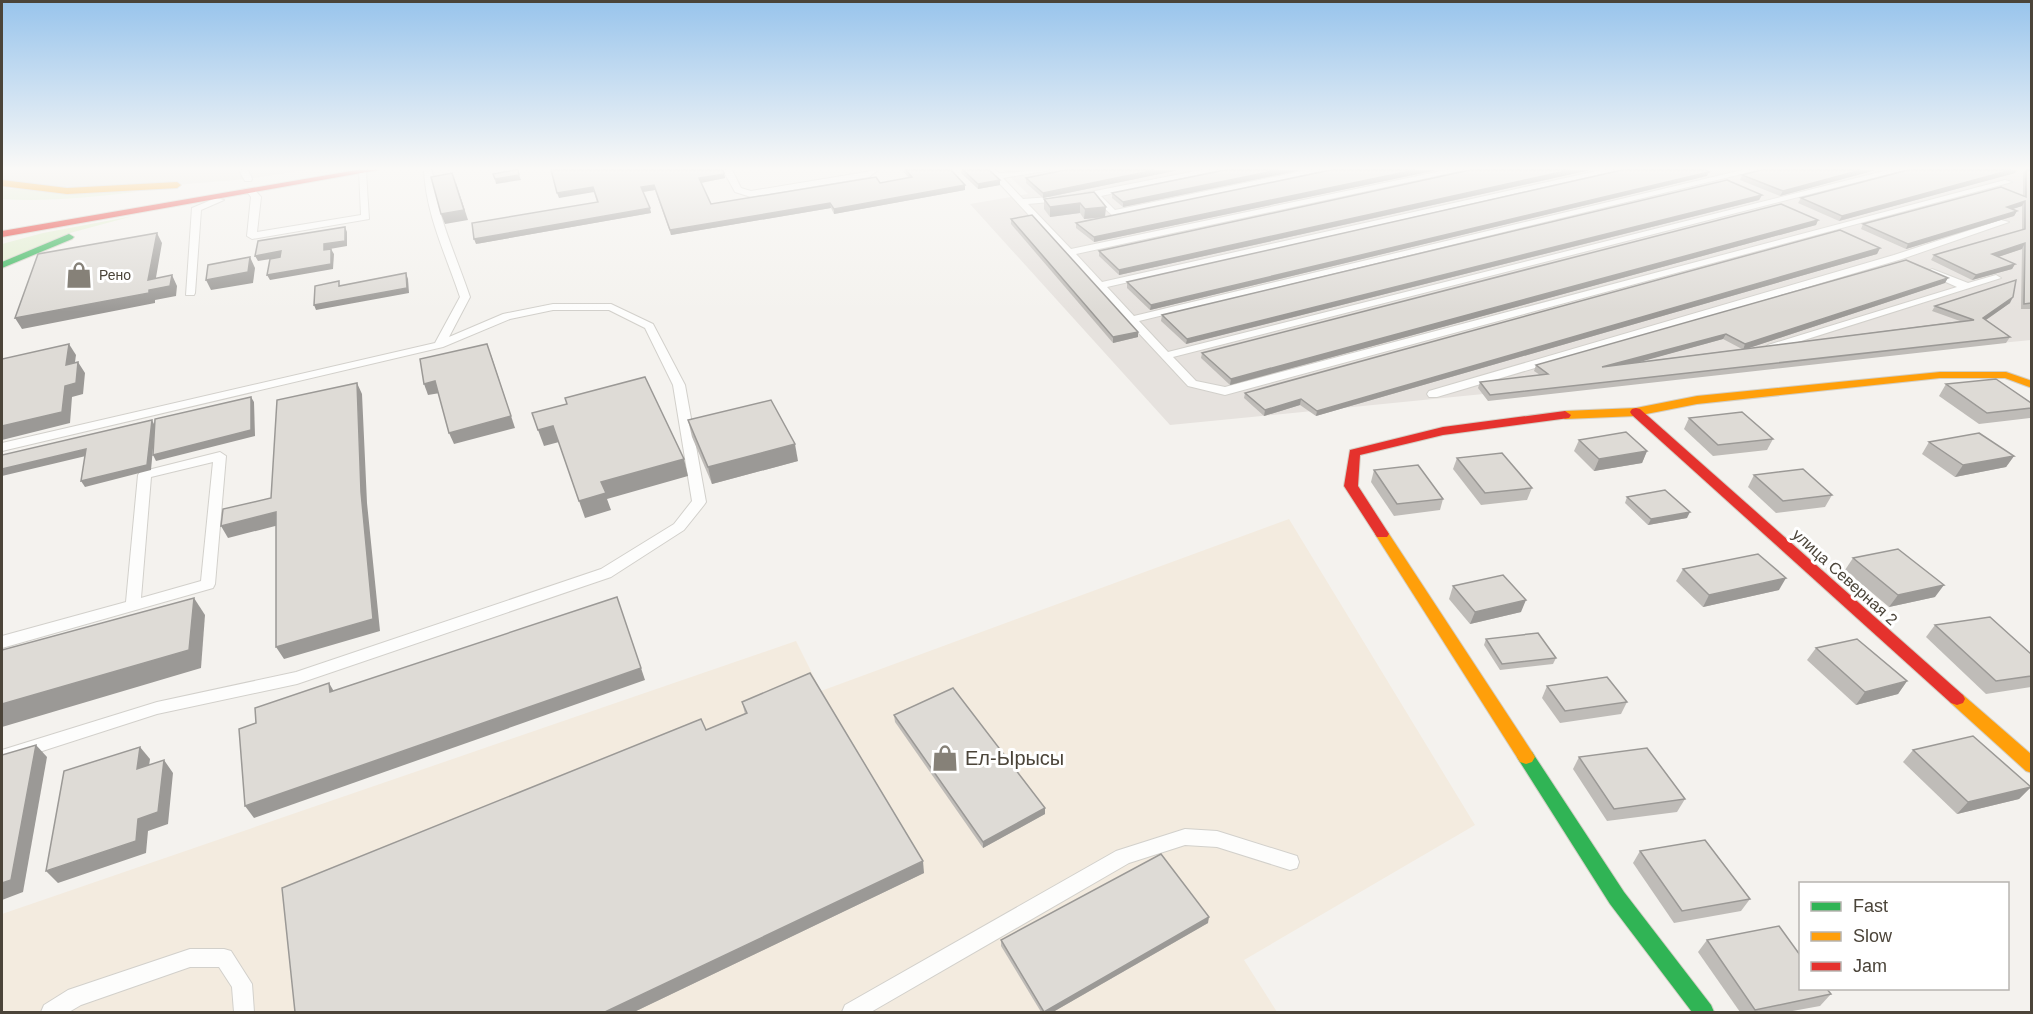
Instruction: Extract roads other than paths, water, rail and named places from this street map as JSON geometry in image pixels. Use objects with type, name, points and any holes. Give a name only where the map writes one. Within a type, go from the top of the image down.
[{"type":"main road","points":[[2,222],[29,217]]},
{"type":"main road","points":[[2,234],[78,217]]},
{"type":"main road","points":[[2,265],[72,236],[130,217]]},
{"type":"main road","points":[[1704,1012],[1617,898],[1352,486],[1354,453],[1443,431],[1571,414],[1636,412],[1697,400],[1940,375],[2006,375],[2031,385]]},
{"type":"main road","name":"улица Северная 2","points":[[1636,412],[2031,766]]},
{"type":"lane","points":[[190,293],[196,217]]},
{"type":"lane","points":[[254,217],[252,236],[364,217]]},
{"type":"lane","points":[[435,217],[465,297],[439,345]]},
{"type":"lane","points":[[1035,217],[1192,384],[1225,391],[1886,217]]},
{"type":"lane","points":[[1068,253],[1237,217]]},
{"type":"lane","points":[[1099,286],[1404,217]]},
{"type":"lane","points":[[1131,320],[1558,217]]},
{"type":"lane","points":[[1165,356],[1718,217]]},
{"type":"lane","points":[[1814,220],[1839,231]]},
{"type":"lane","points":[[1433,394],[2004,222]]},
{"type":"lane","points":[[1892,255],[1965,286]]},
{"type":"lane","points":[[1772,347],[1996,278]]},
{"type":"lane","points":[[2,447],[439,345],[507,316],[554,307],[611,307],[649,326],[679,385],[699,502],[679,527],[606,573],[297,678],[157,708],[2,757]]},
{"type":"lane","points":[[2,642],[208,584],[220,456],[145,475],[133,605]]},
{"type":"lane","points":[[852,1012],[1123,857],[1185,837],[1217,839],[1290,862]]},
{"type":"lane","points":[[51,1012],[75,997],[190,958],[224,958],[242,984],[244,1012]]},
{"type":"place","name":"Рено","points":[[79,275]]},
{"type":"place","name":"Ел-Ырысы","points":[[945,758]]}]
